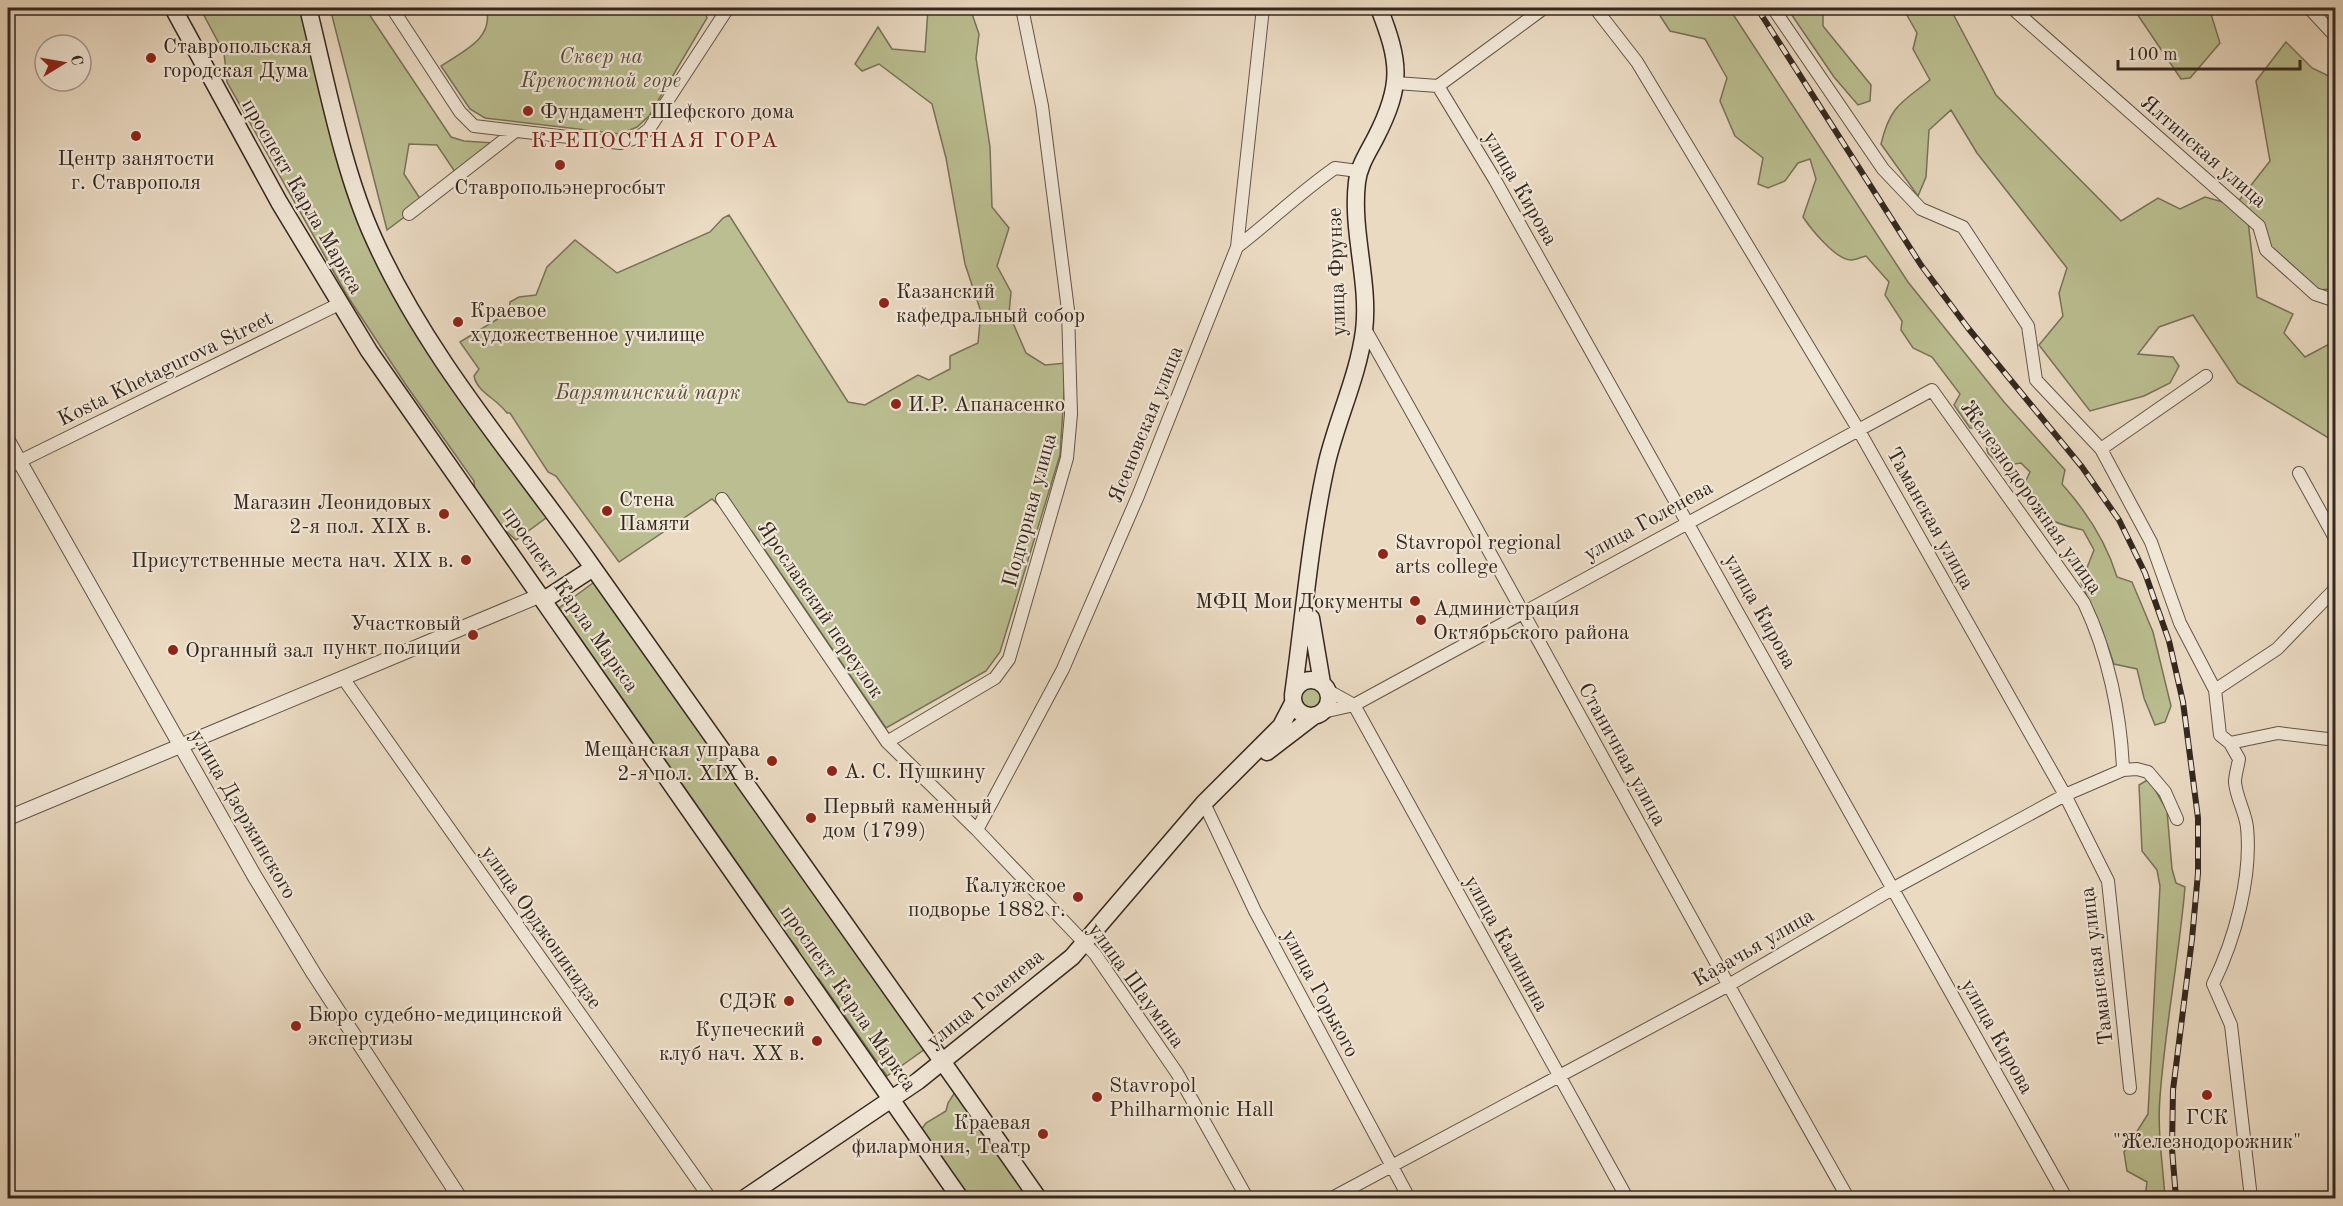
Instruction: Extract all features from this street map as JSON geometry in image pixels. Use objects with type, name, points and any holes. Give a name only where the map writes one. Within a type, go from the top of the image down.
[{"type":"main road","name":"проспект Карла Маркса","points":[[173,8],[243,141],[339,304],[960,1198]]},
{"type":"main road","name":"проспект Карла Маркса","points":[[308,8],[357,193],[373,238],[395,282],[441,358],[593,567],[1038,1198]]},
{"type":"main road","name":"улица Фрунзе","points":[[1293,699],[1328,460],[1359,362],[1365,328],[1355,207],[1358,171],[1394,101],[1396,83],[1391,43],[1379,8]]},
{"type":"main road","points":[[543,598],[593,567]]},
{"type":"main road","name":"улица Фрунзе","points":[[1310,575],[1311,620],[1324,687]]},
{"type":"main road","points":[[1314,680],[1324,687],[1329,698],[1318,714],[1299,711],[1293,699],[1298,686],[1304,681],[1314,680]]},
{"type":"main road","name":"улица Голенева","points":[[745,1198],[892,1101],[1090,948],[1204,803],[1281,726],[1293,699]]},
{"type":"main road","name":"улица Голенева","points":[[1216,791],[1318,714]]},
{"type":"street","points":[[392,8],[467,122],[485,130],[604,143],[621,143],[639,137],[649,129],[728,8]]},
{"type":"street","name":"Подгорная улица","points":[[887,742],[995,678],[1009,659],[1067,458],[1071,414],[1068,310],[1042,106],[1022,8]]},
{"type":"street","name":"Ясеновская улица","points":[[976,830],[1063,669],[1138,496],[1237,247],[1263,8]]},
{"type":"street","points":[[1396,83],[1438,86],[1544,8]]},
{"type":"street","name":"Таманская улица","points":[[1595,8],[1637,62],[1858,429],[2065,795],[2108,881],[2130,1088]]},
{"type":"street","points":[[1773,8],[1883,169],[1921,209],[1963,226],[2028,326],[2036,380],[2101,449],[2151,542],[2180,623],[2215,690],[2220,735],[2230,743],[2239,759]]},
{"type":"street","name":"Ялтинская улица","points":[[2012,8],[2259,226],[2266,250],[2315,294],[2336,301]]},
{"type":"street","points":[[2309,8],[2336,37]]},
{"type":"street","name":"улица Кирова","points":[[1438,86],[1495,180],[1690,523],[2065,1196]]},
{"type":"street","points":[[409,214],[513,133]]},
{"type":"street","points":[[1237,247],[1298,194],[1335,168],[1358,171]]},
{"type":"street","name":"Kosta Khetagurova Street","points":[[13,464],[339,304]]},
{"type":"street","name":"Станичная улица","points":[[1365,328],[1524,613],[1727,986],[1848,1198]]},
{"type":"street","points":[[2101,449],[2206,376]]},
{"type":"street","name":"улица Голенева","points":[[1318,714],[1354,705],[1932,390]]},
{"type":"street","name":"Железнодорожная улица","points":[[1932,390],[2084,603],[2097,632],[2106,668],[2122,744],[2123,770]]},
{"type":"street","name":"улица Дзержинского","points":[[8,441],[13,464],[314,974],[460,1198]]},
{"type":"street","points":[[2299,473],[2336,540]]},
{"type":"street","name":"Ярославский переулок","points":[[722,499],[887,742]]},
{"type":"street","points":[[2215,690],[2277,649],[2334,590],[2336,583]]},
{"type":"street","points":[[8,818],[343,678],[543,598]]},
{"type":"street","name":"улица Орджоникидзе","points":[[343,678],[710,1198]]},
{"type":"street","points":[[1324,687],[1354,705]]},
{"type":"street","name":"улица Калинина","points":[[1354,705],[1557,1076],[1627,1198]]},
{"type":"street","points":[[2230,743],[2278,733],[2336,740]]},
{"type":"street","points":[[2249,739],[2239,759],[2235,781],[2247,826],[2245,872],[2223,963],[2213,984],[2231,1025],[2251,1198]]},
{"type":"street","name":"улица Шаумяна","points":[[887,742],[1090,948],[1177,1073],[1247,1198]]},
{"type":"street","points":[[2123,770],[2138,769],[2148,772],[2165,792],[2177,819]]},
{"type":"street","name":"Казачья улица","points":[[1332,1198],[1727,986],[1894,888],[2065,795],[2123,770]]},
{"type":"street","name":"улица Горького","points":[[1204,803],[1255,910],[1409,1198]]},
{"type":"green space","points":[[200,8],[304,8],[361,221],[550,515],[516,540],[491,518],[488,506],[475,492],[474,481],[406,385],[348,297],[227,82],[224,53]]},
{"type":"green space","points":[[330,8],[365,8],[451,137],[464,141],[495,143],[455,172],[437,145],[409,144],[404,174],[423,203],[387,230]]},
{"type":"green space","name":"Сквер на Крепостной горе","points":[[486,8],[704,8],[707,18],[649,116],[637,127],[620,134],[485,118],[470,109],[441,66],[482,36],[488,18]]},
{"type":"green space","name":"Барятинский парк","points":[[970,8],[979,34],[976,58],[990,147],[992,207],[1009,228],[997,266],[1011,292],[1009,314],[1026,353],[1045,365],[1066,363],[1060,455],[1000,652],[986,671],[886,728],[752,531],[744,528],[712,499],[619,562],[556,476],[548,472],[510,413],[507,413],[476,382],[474,376],[479,369],[460,342],[509,312],[510,302],[519,297],[536,295],[547,267],[575,240],[617,273],[710,232],[729,215],[848,402],[865,405],[918,375],[929,380],[950,369],[950,356],[978,343],[981,312],[965,264],[946,158],[932,104],[879,64],[862,71],[855,64],[878,27],[892,49],[925,52],[928,9]]},
{"type":"green space","points":[[1655,8],[1729,8],[1908,282],[2004,402],[2065,470],[2062,484],[2080,505],[2095,528],[2117,577],[2132,582],[2153,632],[2171,706],[2165,722],[2155,725],[2144,698],[2137,669],[2114,664],[2101,627],[2081,583],[2094,550],[2083,530],[2054,522],[2034,507],[2022,489],[2030,472],[2021,463],[2001,466],[1988,453],[1981,428],[1970,428],[1954,405],[1960,394],[1932,357],[1913,348],[1901,330],[1902,321],[1885,295],[1889,282],[1866,256],[1851,260],[1838,255],[1824,243],[1803,217],[1816,179],[1810,159],[1798,163],[1785,181],[1768,188],[1758,184],[1763,158],[1735,136],[1720,101],[1727,78],[1705,39],[1670,31]]},
{"type":"green space","points":[[1787,8],[1823,8],[1823,26],[1871,85],[1870,101],[1858,105],[1834,77]]},
{"type":"green space","points":[[1903,8],[1951,10],[1996,95],[2121,221],[2158,198],[2180,209],[2205,197],[2230,204],[2248,221],[2257,297],[2293,314],[2284,333],[2305,357],[2333,342],[2335,347],[2335,442],[2238,383],[2193,315],[2159,327],[2138,354],[2173,357],[2179,366],[2170,383],[2144,396],[2090,411],[2039,345],[2063,316],[2059,293],[2067,268],[1977,153],[1951,110],[1929,130],[1926,177],[1918,196],[1881,144],[1888,121],[1898,106],[1930,80],[1913,49],[1917,33]]},
{"type":"green space","points":[[2133,8],[2216,8],[2210,11],[2220,43],[2190,78],[2181,79]]},
{"type":"green space","points":[[2286,42],[2312,68],[2335,79],[2336,284],[2332,289],[2317,290],[2270,246],[2237,203],[2270,161],[2256,81]]},
{"type":"green space","points":[[597,580],[925,1049],[887,1076],[819,979],[805,967],[798,949],[772,916],[771,911],[559,608]]},
{"type":"green space","points":[[1312,685],[1321,689],[1325,698],[1321,707],[1312,711],[1303,707],[1299,698],[1303,689]]},
{"type":"green space","points":[[2149,779],[2167,811],[2172,869],[2176,883],[2185,887],[2159,1110],[2165,1198],[2145,1198],[2147,1182],[2127,1171],[2124,1152],[2148,1114],[2160,886],[2157,870],[2142,851],[2139,785]]},
{"type":"green space","points":[[955,1092],[1030,1198],[970,1198],[921,1130],[926,1123],[946,1111]]},
{"type":"railway","points":[[1757,8],[1921,265],[1968,328],[2082,467],[2119,520],[2145,573],[2169,641],[2183,702],[2198,818],[2198,873],[2192,939],[2173,1090],[2172,1149],[2176,1198]]},
{"type":"place","name":"Ставропольская городская Дума","points":[[151,58]]},
{"type":"place","name":"Фундамент Шефского дома","points":[[528,111]]},
{"type":"place","name":"Центр занятости г. Ставрополя","points":[[136,136]]},
{"type":"place","name":"Ставропольэнергосбыт","points":[[560,165]]},
{"type":"place","name":"Казанский кафедральный собор","points":[[884,303]]},
{"type":"place","name":"Краевое художественное училище","points":[[458,322]]},
{"type":"place","name":"И.Р. Апанасенко","points":[[896,404]]},
{"type":"place","name":"Стена Памяти","points":[[607,511]]},
{"type":"place","name":"Магазин Леонидовых 2-я пол. XIX в.","points":[[444,514]]},
{"type":"place","name":"Stavropol regional arts college","points":[[1383,554]]},
{"type":"place","name":"Присутственные места нач. XIX в.","points":[[466,560]]},
{"type":"place","name":"МФЦ Мои Документы","points":[[1415,601]]},
{"type":"place","name":"Администрация Октябрьского района","points":[[1421,620]]},
{"type":"place","name":"Участковый пункт полиции","points":[[473,635]]},
{"type":"place","name":"Органный зал","points":[[173,650]]},
{"type":"place","name":"Мещанская управа 2-я пол. XIX в.","points":[[772,761]]},
{"type":"place","name":"А. С. Пушкину","points":[[832,771]]},
{"type":"place","name":"Первый каменный дом (1799)","points":[[811,818]]},
{"type":"place","name":"Калужское подворье 1882 г.","points":[[1078,897]]},
{"type":"place","name":"СДЭК","points":[[789,1001]]},
{"type":"place","name":"Бюро судебно-медицинской экспертизы","points":[[296,1026]]},
{"type":"place","name":"Купеческий клуб нач. ХХ в.","points":[[817,1041]]},
{"type":"place","name":"ГСК \"Железнодорожник\"","points":[[2207,1095]]},
{"type":"place","name":"Stavropol Philharmonic Hall","points":[[1097,1097]]},
{"type":"place","name":"Краевая филармония, Театр","points":[[1043,1134]]},
{"type":"district","name":"КРЕПОСТНАЯ ГОРА","points":[[655,139]]}]
